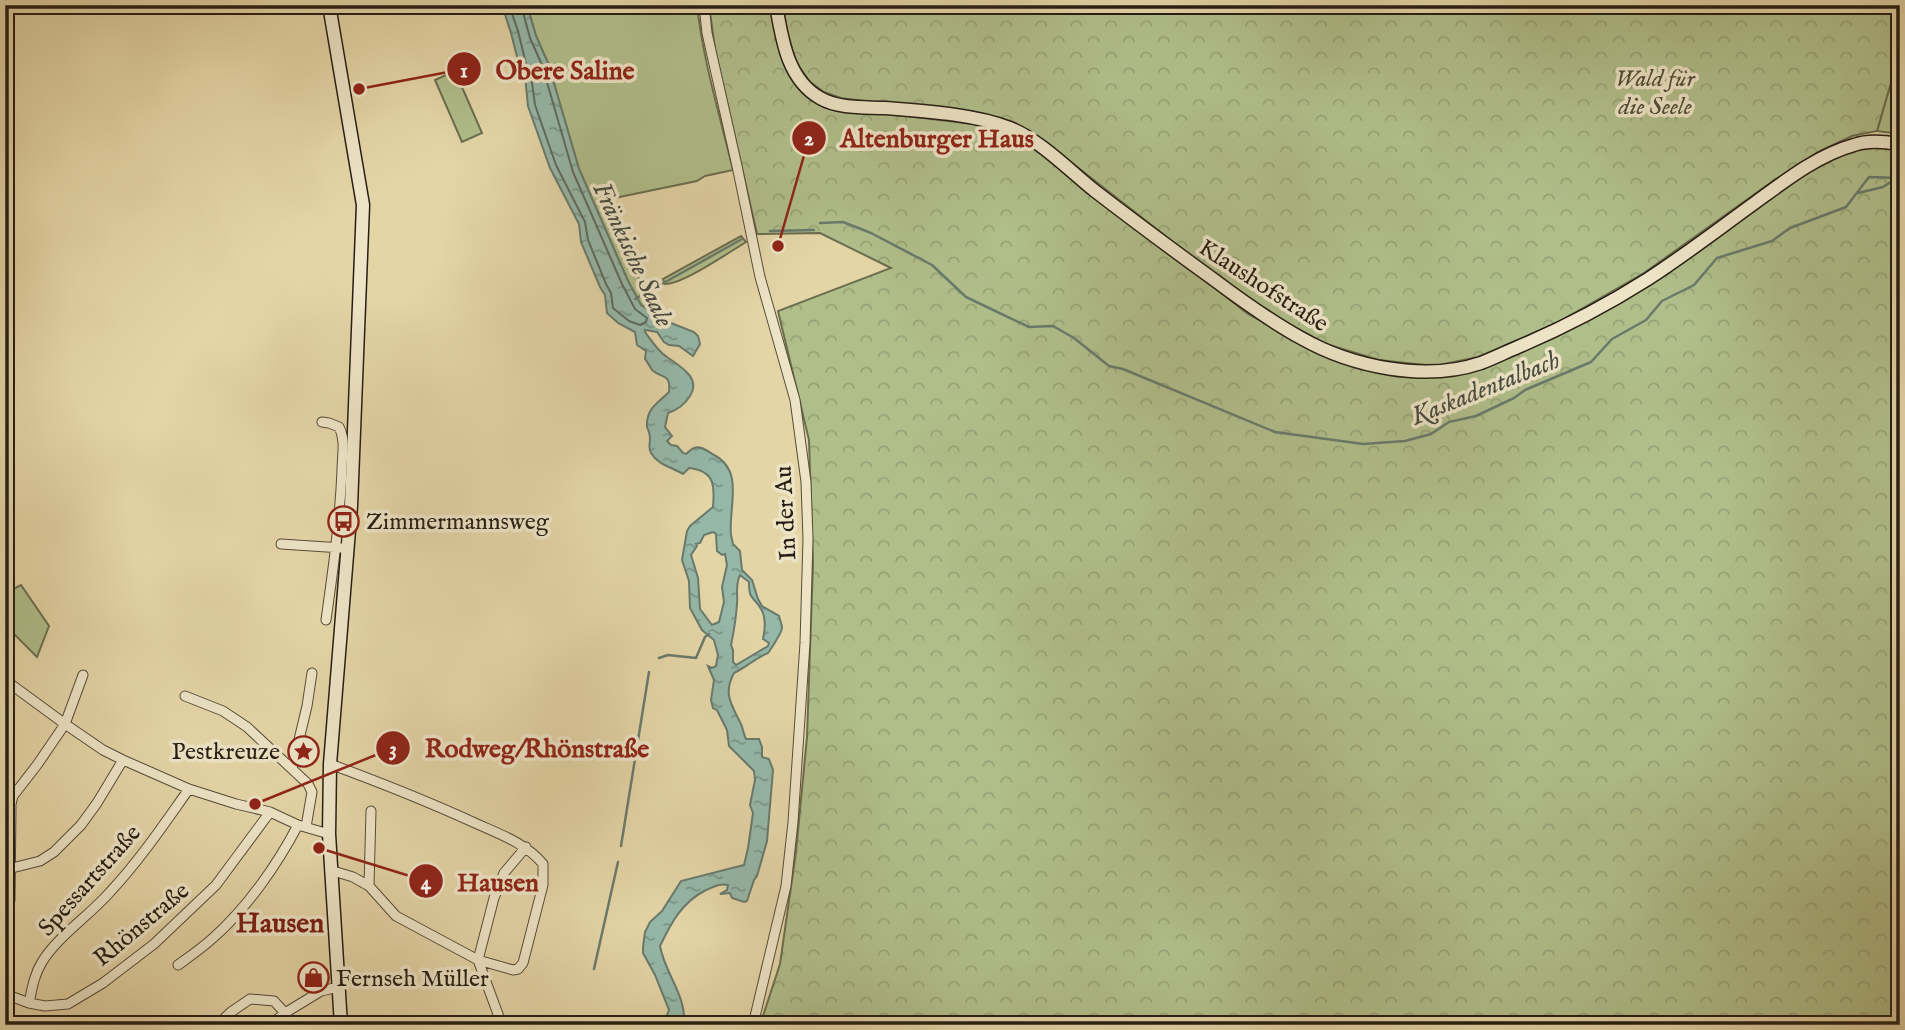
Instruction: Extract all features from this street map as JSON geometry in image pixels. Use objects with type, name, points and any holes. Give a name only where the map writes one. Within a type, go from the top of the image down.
[{"type":"main road","points":[[329,5],[363,205],[357,381],[342,548],[330,764],[330,870],[341,1025]]},
{"type":"main road","name":"Klaushofstraße","points":[[776,5],[790,65],[805,87],[820,98],[840,105],[981,119],[1012,129],[1053,156],[1158,240],[1293,333],[1350,359],[1406,370],[1434,371],[1480,363],[1558,330],[1648,278],[1824,157],[1863,143],[1900,144]]},
{"type":"street","name":"In der Au","points":[[704,5],[707,33],[760,277],[795,400],[806,482],[808,538],[805,643],[793,822],[786,886],[753,1025]]},
{"type":"street","points":[[322,422],[339,427],[343,438],[342,548],[326,620]]},
{"type":"street","points":[[281,544],[342,548]]},
{"type":"street","points":[[292,769],[312,673]]},
{"type":"street","points":[[5,915],[10,900],[13,796],[65,724],[83,675]]},
{"type":"street","points":[[5,680],[103,750],[123,760],[189,789],[329,834]]},
{"type":"street","points":[[178,965],[214,938],[241,909],[302,826],[312,792],[309,783],[247,727],[223,711],[185,696]]},
{"type":"street","points":[[12,868],[40,861],[54,852],[81,825],[123,760]]},
{"type":"street","points":[[330,764],[375,780],[526,847],[543,864],[543,885],[523,963],[519,969],[513,970],[478,960],[396,916],[369,886],[353,877],[330,870]]},
{"type":"street","name":"Spessartstraße","points":[[29,1003],[35,978],[43,961],[55,945],[110,893],[147,850],[189,789]]},
{"type":"street","points":[[369,886],[371,811]]},
{"type":"street","name":"Rhönstraße","points":[[5,994],[45,1006],[68,1004],[103,983],[154,944],[216,885],[270,813]]},
{"type":"street","points":[[502,1025],[478,960],[494,898],[504,873],[526,847]]},
{"type":"street","points":[[271,1025],[321,991],[338,988]]},
{"type":"street","points":[[217,1025],[250,999],[274,1001],[285,1013]]},
{"type":"green space","points":[[527,5],[697,5],[708,68],[733,170],[705,176],[697,181],[600,201],[659,314],[641,305],[579,169],[548,63]]},
{"type":"green space","points":[[709,5],[772,5],[787,67],[839,108],[990,126],[1031,144],[1248,314],[1322,354],[1434,376],[1560,333],[1805,172],[1854,146],[1900,147],[1900,1025],[760,1025],[780,964],[796,852],[807,737],[813,564],[809,440],[778,311],[891,268],[820,233],[757,234],[715,49]]},
{"type":"green space","name":"Wald für die Seele","points":[[783,5],[1900,5],[1900,51],[1877,131],[1852,136],[1820,151],[1644,273],[1555,324],[1478,357],[1434,366],[1379,360],[1326,344],[1254,305],[1036,135],[903,106],[841,98],[824,92],[810,82],[796,62]]},
{"type":"green space","points":[[1900,51],[1900,134],[1877,131]]},
{"type":"green space","points":[[455,71],[482,133],[462,142],[435,80]]},
{"type":"green space","points":[[741,236],[746,242],[694,274],[665,284],[663,279]]},
{"type":"green space","points":[[21,585],[49,626],[37,657],[13,633],[5,643],[5,593]]},
{"type":"water","points":[[502,5],[527,5],[548,63],[579,169],[628,281],[641,305],[698,336],[700,344],[693,356],[679,346],[664,342],[657,332],[645,330],[658,349],[686,371],[693,382],[688,399],[668,413],[665,427],[672,436],[667,441],[686,454],[697,447],[705,449],[724,462],[729,470],[733,491],[733,544],[740,551],[742,570],[752,580],[762,606],[779,616],[782,625],[768,653],[734,673],[729,687],[731,704],[746,739],[759,739],[762,757],[769,759],[773,770],[767,841],[757,876],[747,901],[744,902],[732,898],[730,893],[720,894],[727,890],[728,885],[717,886],[698,895],[678,914],[660,946],[682,1004],[684,1025],[663,1025],[669,1010],[643,953],[645,932],[681,881],[744,865],[753,813],[750,805],[755,780],[754,771],[729,746],[727,730],[717,710],[713,708],[711,700],[714,680],[708,666],[716,666],[718,655],[714,640],[702,630],[690,608],[689,581],[682,560],[687,531],[713,507],[713,485],[704,472],[689,468],[683,474],[661,463],[650,451],[648,415],[669,392],[669,382],[652,370],[645,359],[646,351],[637,345],[635,332],[607,313],[605,295],[581,242],[579,224],[550,168],[528,106],[525,76],[521,72]],"holes":[[[713,532],[716,534],[717,551],[725,554],[727,565],[722,587],[724,602],[719,622],[712,625],[700,609],[698,578],[691,555],[704,535]],[[740,575],[749,582],[751,595],[763,612],[763,639],[769,643],[736,665],[733,662],[731,645]]]},
{"type":"waterway","name":"Kaskadentalbach","points":[[820,223],[843,222],[871,233],[932,265],[966,297],[1029,327],[1053,326],[1074,338],[1109,366],[1123,369],[1275,432],[1363,444],[1405,441],[1431,434],[1449,422],[1476,416],[1525,390],[1591,362],[1612,339],[1646,320],[1662,301],[1694,285],[1717,258],[1772,241],[1790,228],[1846,207],[1869,177],[1900,178]]},
{"type":"waterway","points":[[1858,193],[1883,187],[1897,178]]},
{"type":"waterway","name":"Kaskadentalbach","points":[[770,231],[814,230]]},
{"type":"waterway","name":"Kaskadentalbach","points":[[635,299],[742,239]]},
{"type":"waterway","points":[[659,658],[668,655],[696,658],[709,634]]},
{"type":"waterway","points":[[621,846],[649,672]]},
{"type":"waterway","points":[[594,969],[618,862]]},
{"type":"place","name":"Obere Saline","points":[[359,89]]},
{"type":"place","name":"Altenburger Haus","points":[[778,246]]},
{"type":"place","name":"Zimmermannsweg","points":[[343,521]]},
{"type":"place","name":"Pestkreuze","points":[[303,751]]},
{"type":"place","name":"Rodweg/Rhönstraße","points":[[255,804]]},
{"type":"place","name":"Hausen","points":[[319,848]]},
{"type":"place","name":"Fernseh Müller","points":[[313,978]]},
{"type":"district","name":"Hausen","points":[[280,922]]},
{"type":"water label","name":"Fränkische Saale","points":[[634,254]]}]
